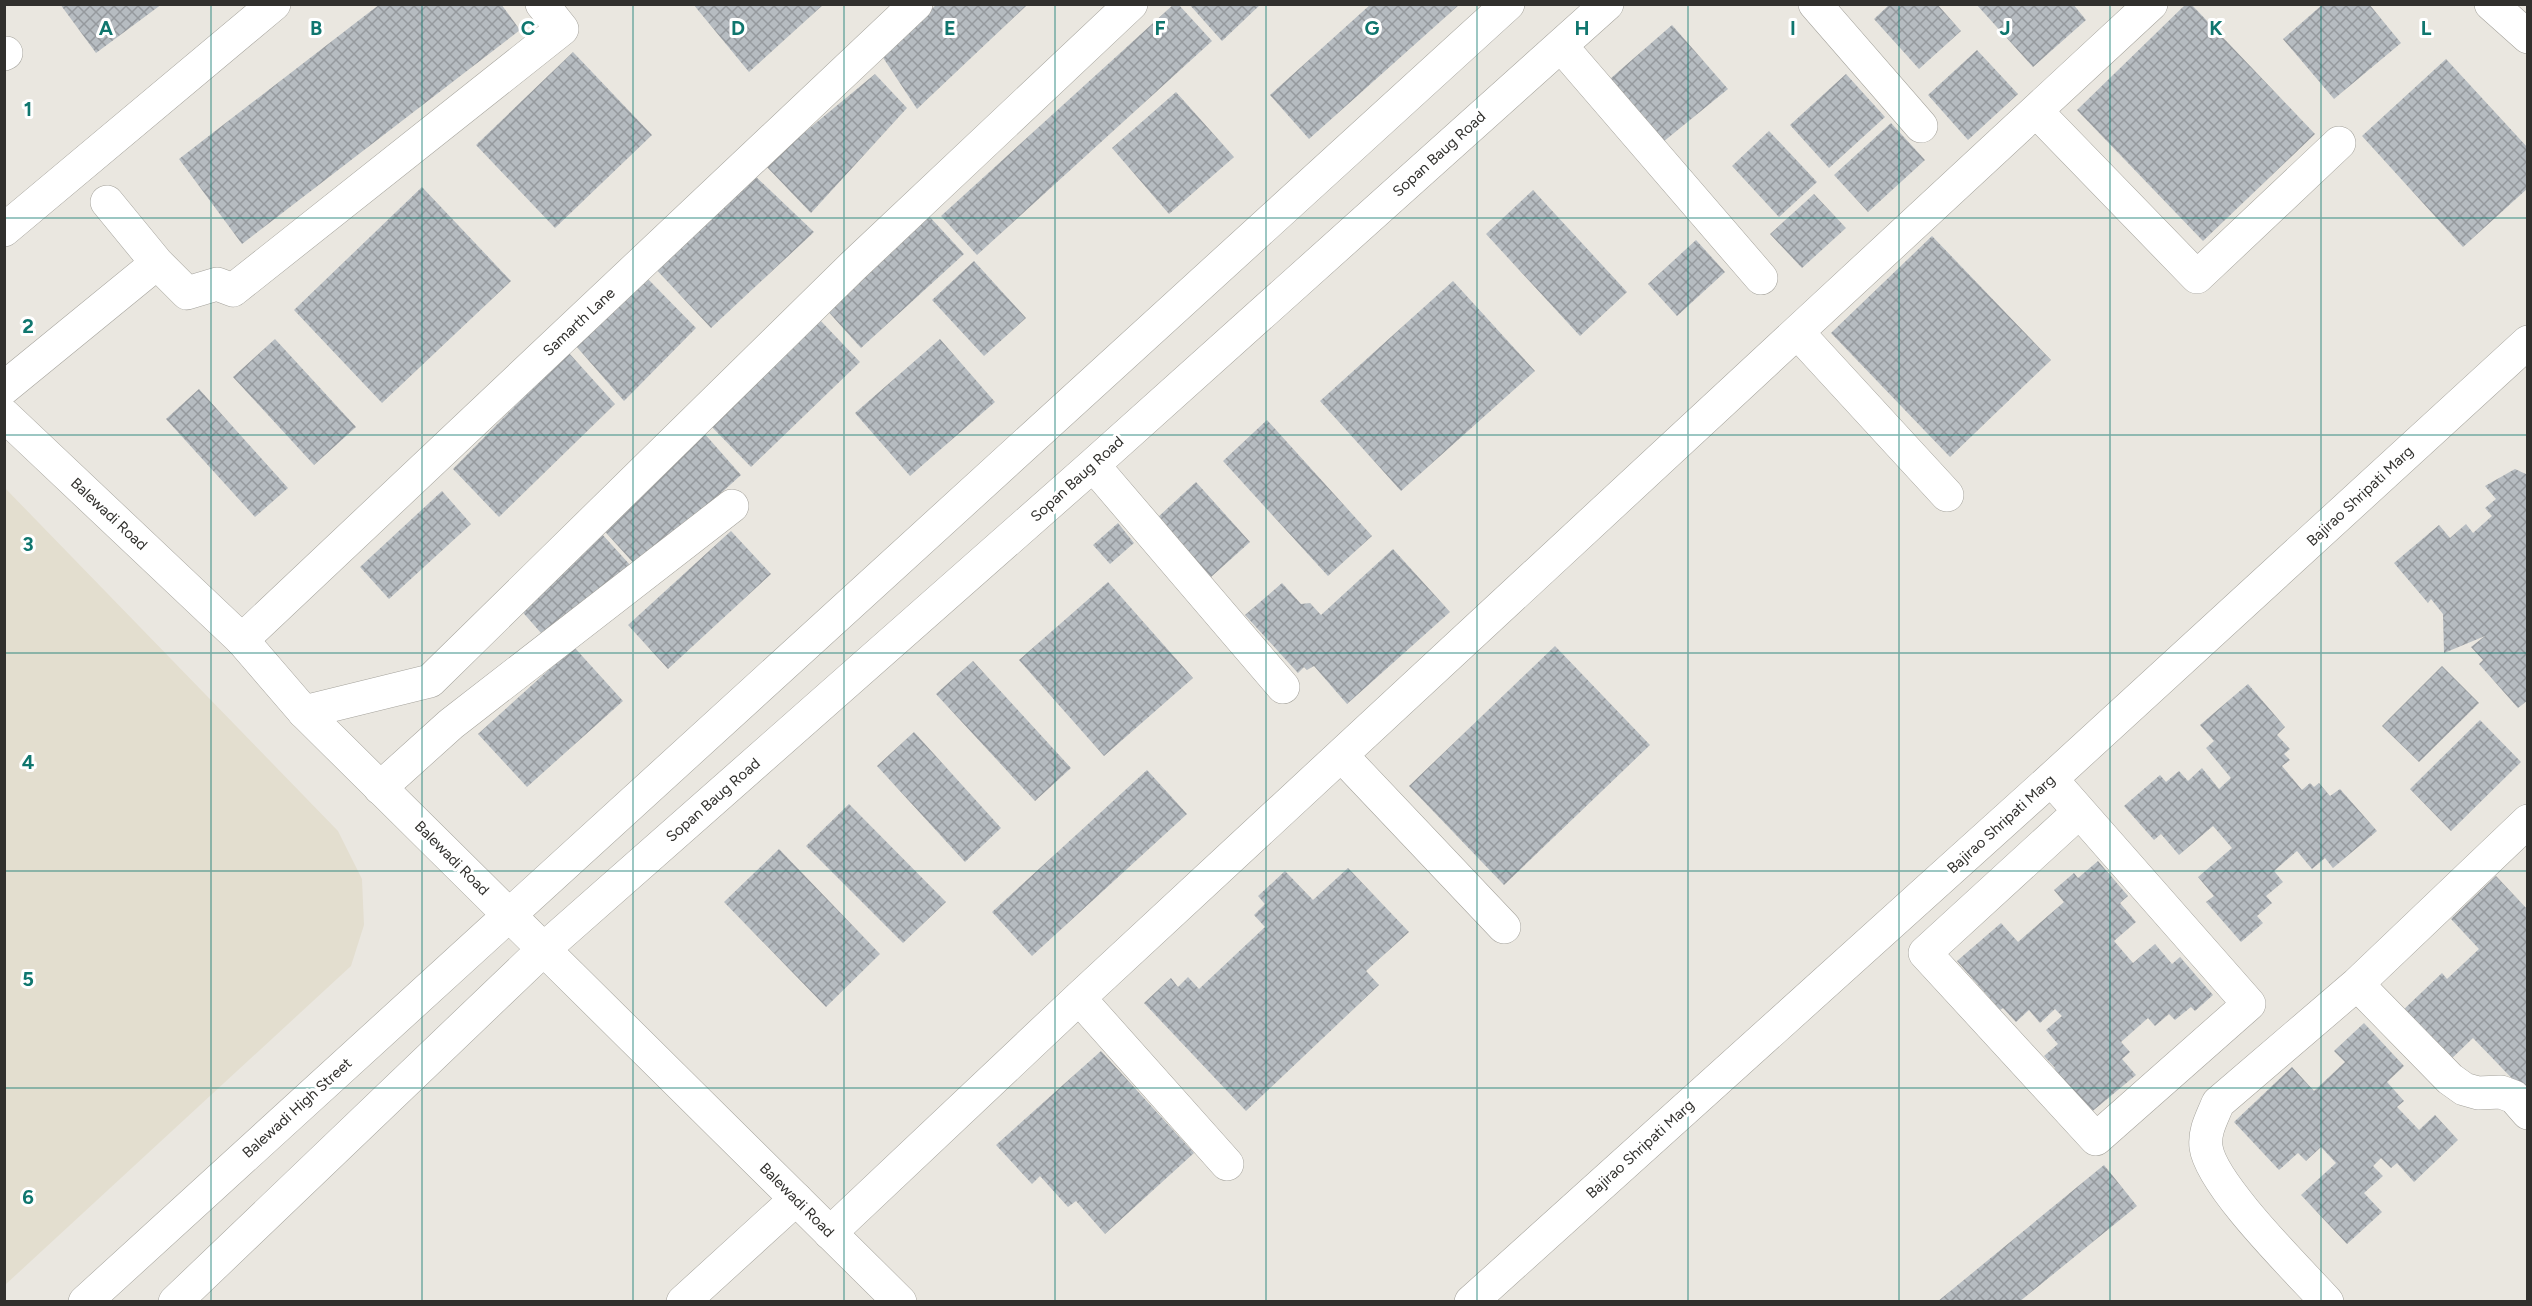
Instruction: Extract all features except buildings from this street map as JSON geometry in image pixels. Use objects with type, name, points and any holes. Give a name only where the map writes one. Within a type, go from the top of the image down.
[{"type":"street","points":[[8,218],[274,4]]},
{"type":"street","points":[[107,202],[157,263],[187,293],[217,284],[233,290],[562,29],[542,4]]},
{"type":"street","name":"Samarth Lane","points":[[242,640],[916,4]]},
{"type":"street","points":[[304,712],[430,681],[852,266],[1131,4]]},
{"type":"street","points":[[509,915],[1508,4]]},
{"type":"street","name":"Sopan Baug Road","points":[[544,949],[1093,465],[1608,4]]},
{"type":"street","points":[[1815,4],[1921,126]]},
{"type":"street","points":[[830,1233],[1079,998],[2151,4]]},
{"type":"street","points":[[2491,4],[2528,37]]},
{"type":"street","points":[[1561,46],[1761,278]]},
{"type":"street","points":[[2036,111],[2197,277],[2339,143]]},
{"type":"street","points":[[4,388],[157,263]]},
{"type":"street","points":[[1787,342],[1947,495]]},
{"type":"street","name":"Bajirao Shripati Marg","points":[[1471,1302],[2051,779],[2528,342]]},
{"type":"street","name":"Balewadi Road","points":[[4,415],[242,640],[304,712],[900,1302]]},
{"type":"street","points":[[1093,465],[1283,687]]},
{"type":"street","points":[[380,788],[450,724],[732,506]]},
{"type":"street","points":[[1342,756],[1504,927]]},
{"type":"street","points":[[2051,779],[2249,1004],[2096,1138],[1925,953],[2079,812]]},
{"type":"street","points":[[2327,1302],[2257,1226],[2215,1170],[2206,1148],[2207,1130],[2218,1103],[2357,984],[2528,821]]},
{"type":"street","name":"Balewadi High Street","points":[[86,1302],[509,915]]},
{"type":"street","points":[[175,1302],[544,949]]},
{"type":"street","points":[[2357,984],[2450,1079],[2464,1089],[2478,1093],[2501,1092],[2514,1096],[2528,1113]]},
{"type":"street","points":[[1079,998],[1227,1164]]},
{"type":"street","points":[[683,1302],[796,1199]]},
{"type":"shaded area","points":[[5,488],[338,831],[362,879],[364,925],[351,966],[5,1285]]}]
